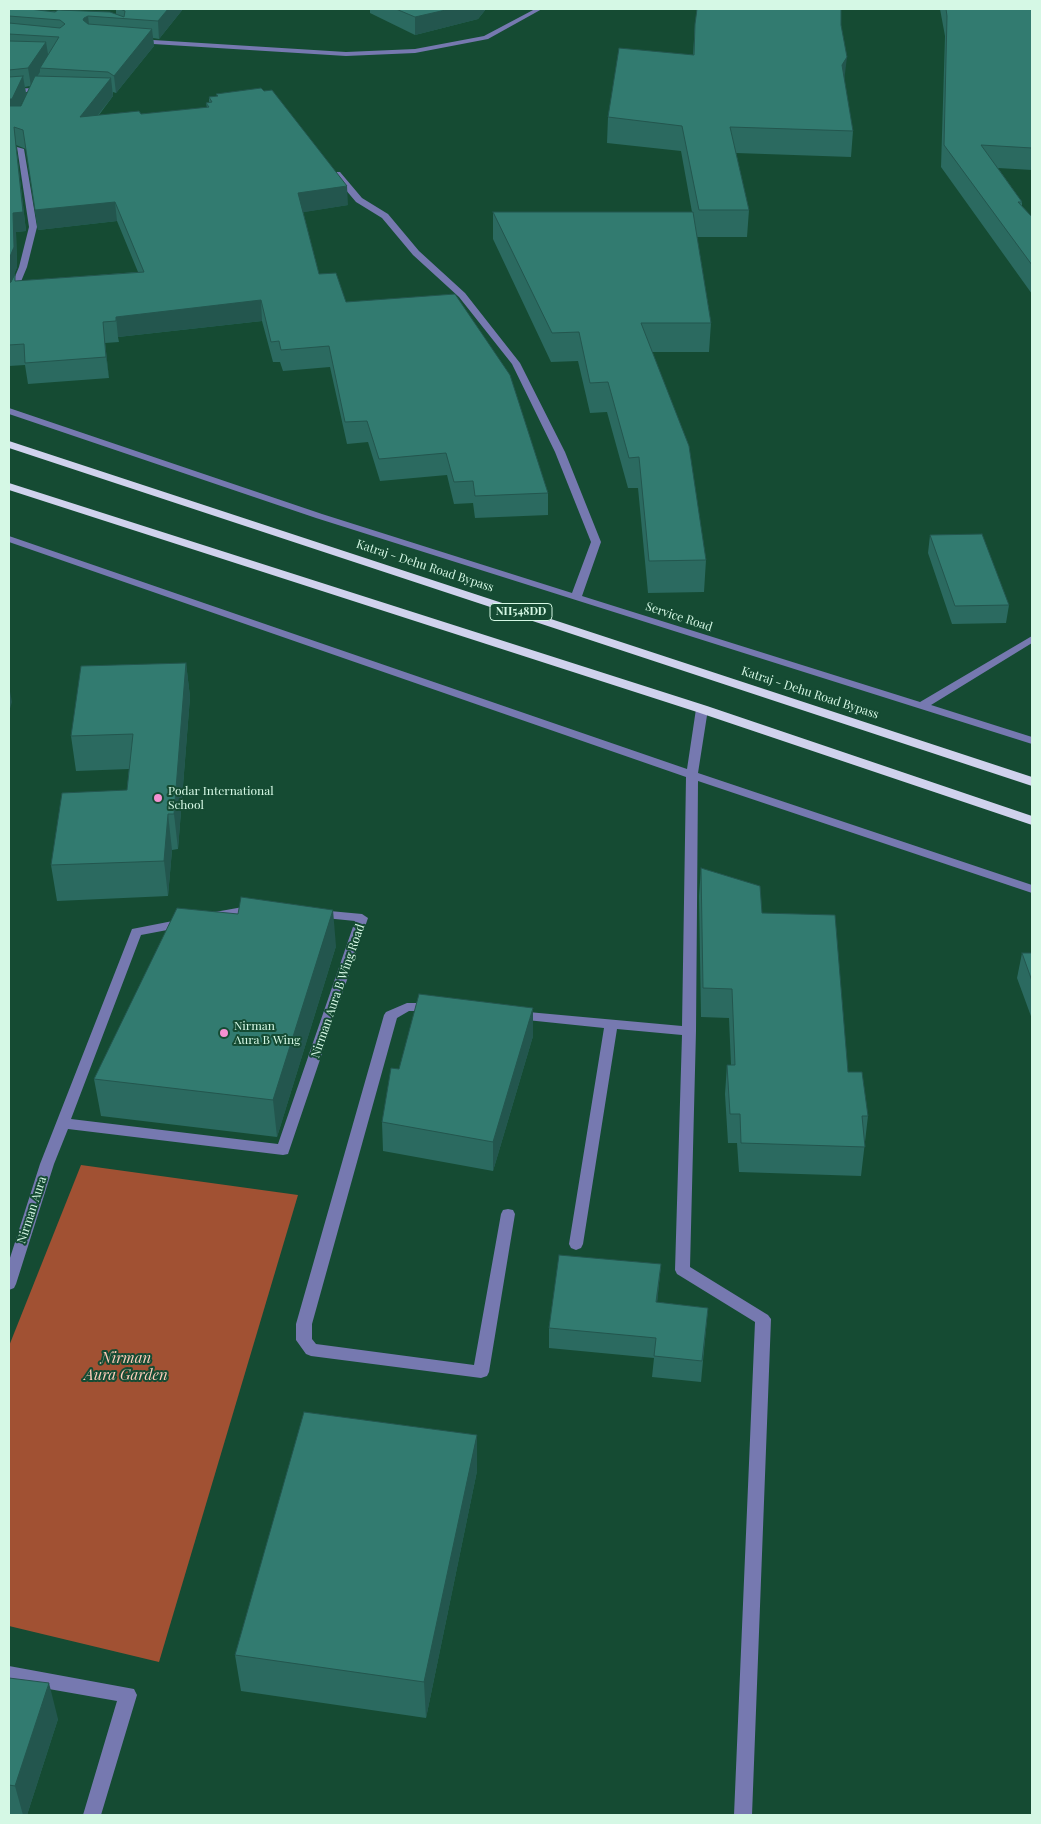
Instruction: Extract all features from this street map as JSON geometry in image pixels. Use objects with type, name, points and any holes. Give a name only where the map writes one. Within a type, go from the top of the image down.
[{"type":"highway","name":"Katraj - Dehu Road Bypass","points":[[9,444],[1032,782]]},
{"type":"highway","points":[[9,486],[702,709],[1032,822]]},
{"type":"street","points":[[130,40],[346,54],[415,51],[486,38],[538,9]]},
{"type":"street","points":[[9,121],[19,121],[36,86]]},
{"type":"street","points":[[9,91],[36,86],[44,90]]},
{"type":"street","points":[[9,301],[23,267],[33,227],[20,149]]},
{"type":"street","points":[[334,170],[359,200],[385,216],[416,253],[462,295],[516,363],[560,452],[596,542],[576,597]]},
{"type":"street","name":"Service Road","points":[[9,411],[319,516],[1032,741]]},
{"type":"street","points":[[9,539],[692,775],[1032,889]]},
{"type":"street","points":[[922,706],[1032,639]]},
{"type":"street","points":[[702,709],[692,775],[689,1031],[682,1270],[763,1319],[742,1815]]},
{"type":"street","points":[[62,1123],[136,932],[260,908],[269,908]]},
{"type":"street","name":"Nirman Aura B Wing Road","points":[[62,1123],[283,1150],[362,918],[306,912]]},
{"type":"street","points":[[443,1008],[407,1007],[391,1015],[304,1324],[304,1340],[311,1350],[480,1372],[508,1214]]},
{"type":"street","points":[[502,1013],[689,1031]]},
{"type":"street","points":[[576,1244],[611,1024]]},
{"type":"street","name":"Nirman Aura","points":[[9,1284],[62,1123]]},
{"type":"street","points":[[9,1674],[128,1695],[92,1815]]},
{"type":"green space","name":"Nirman Aura Garden","points":[[81,1165],[298,1195],[159,1662],[9,1626],[9,1346]]},
{"type":"building","points":[[9,9],[55,12],[58,10],[110,12],[124,17],[125,11],[120,9],[168,9],[158,21],[88,16],[84,18],[83,20],[88,24],[152,29],[114,76],[108,72],[40,68],[59,37],[9,34],[9,23],[60,28],[65,24],[60,20],[9,16]]},
{"type":"building","points":[[396,9],[450,9],[415,17]]},
{"type":"building","points":[[697,9],[841,9],[841,25],[847,57],[842,65],[853,131],[730,127],[749,210],[699,210],[682,126],[608,117],[619,48],[694,55]]},
{"type":"building","points":[[946,9],[1032,9],[1032,148],[981,145],[1022,202],[1018,202],[1032,217],[1032,265],[944,145]]},
{"type":"building","points":[[9,41],[46,42],[28,68],[9,70]]},
{"type":"building","points":[[23,76],[12,99],[9,99],[9,77]]},
{"type":"building","points":[[35,76],[111,78],[80,117],[139,111],[141,114],[209,107],[206,103],[212,102],[209,97],[218,96],[216,94],[261,88],[264,91],[272,90],[347,186],[298,193],[319,274],[336,273],[346,302],[455,294],[510,375],[548,493],[475,496],[473,481],[454,482],[446,453],[379,459],[367,421],[345,422],[329,346],[281,350],[279,341],[271,342],[261,300],[116,317],[116,321],[103,322],[106,357],[25,363],[24,344],[9,345],[9,283],[15,274],[15,281],[144,272],[115,202],[35,210],[23,130],[14,127],[23,212],[13,213],[14,247],[9,259],[9,106],[21,106]]},
{"type":"building","points":[[493,212],[693,212],[711,323],[641,323],[689,446],[706,560],[649,561],[639,457],[629,458],[608,382],[590,383],[579,332],[552,333]]},
{"type":"building","points":[[982,534],[1009,605],[955,606],[930,535]]},
{"type":"building","name":"Podar International School","points":[[186,663],[174,814],[168,814],[164,861],[51,865],[62,793],[127,790],[133,734],[71,736],[81,666]]},
{"type":"building","points":[[701,868],[760,886],[762,913],[835,915],[848,1072],[862,1072],[868,1116],[862,1116],[865,1147],[741,1143],[740,1114],[730,1114],[727,1065],[735,1065],[732,989],[703,988]]},
{"type":"building","name":"Nirman Aura B Wing","points":[[241,897],[333,910],[273,1100],[94,1079],[177,908],[238,914]]},
{"type":"building","points":[[1022,953],[1032,953],[1032,981]]},
{"type":"building","points":[[419,994],[533,1008],[493,1142],[382,1122],[391,1068],[399,1069]]},
{"type":"building","points":[[559,1255],[661,1264],[656,1302],[708,1308],[702,1361],[654,1356],[656,1338],[549,1328]]},
{"type":"building","points":[[304,1412],[477,1435],[424,1682],[235,1655]]},
{"type":"building","points":[[9,1678],[49,1683],[15,1786],[9,1785]]},
{"type":"place","name":"Podar International School","points":[[158,798]]},
{"type":"place","name":"Nirman Aura B Wing","points":[[224,1033]]}]
